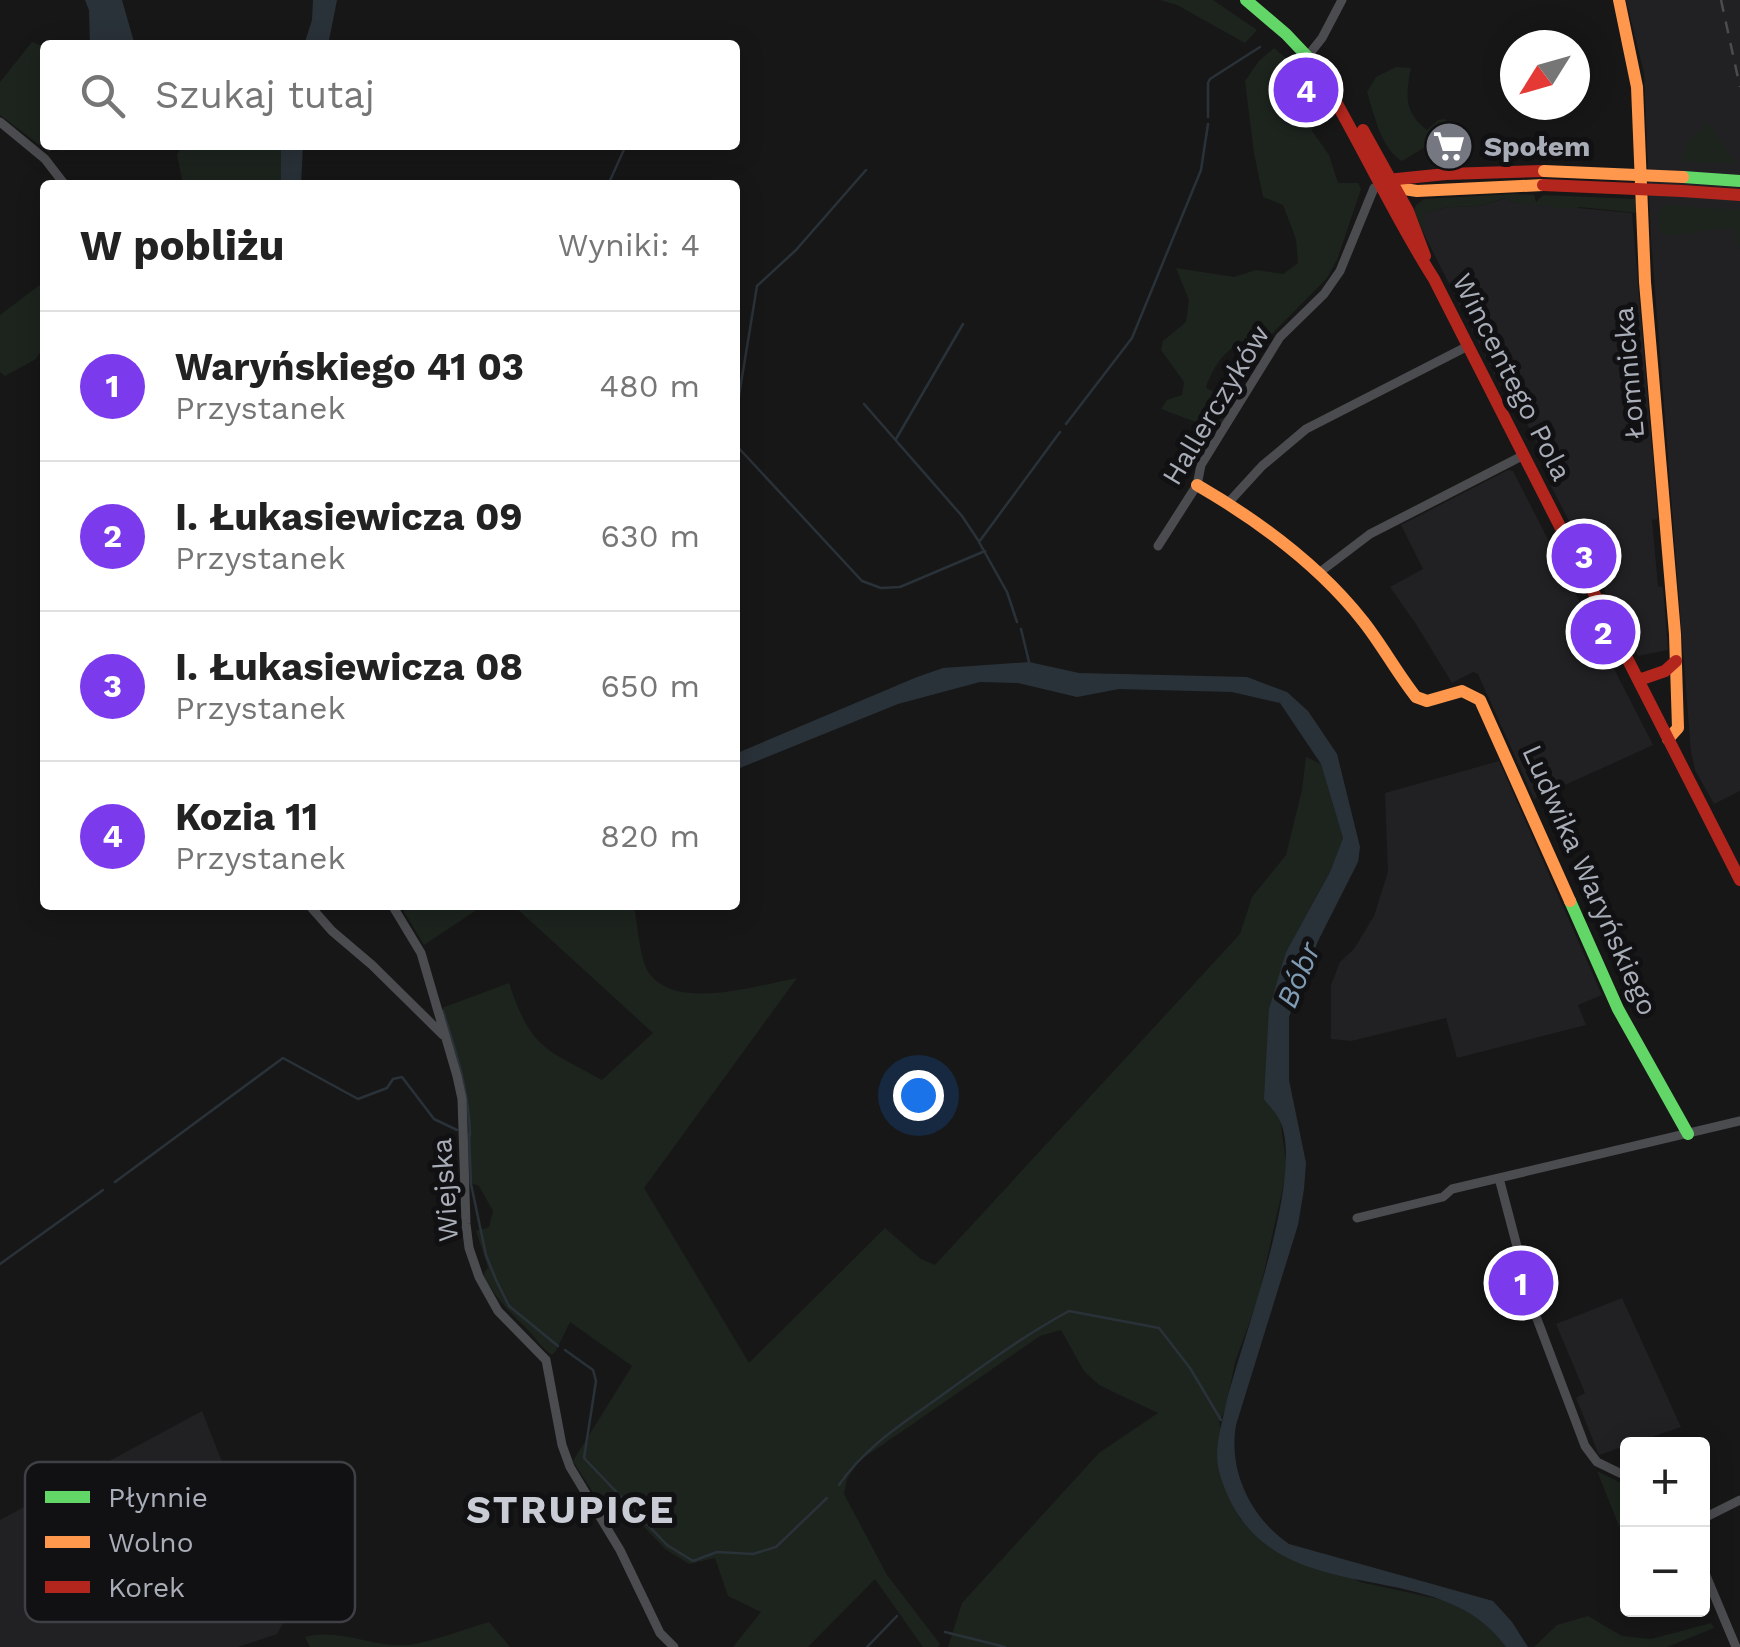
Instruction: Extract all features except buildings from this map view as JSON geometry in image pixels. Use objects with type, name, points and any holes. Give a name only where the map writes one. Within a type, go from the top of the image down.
[{"type":"street","name":"Wincentego Pola","points":[[1246,0],[1272,20],[1332,81],[1349,106],[1409,240],[1430,272],[1740,880]]},
{"type":"street","points":[[1311,61],[1342,0]]},
{"type":"street","name":"Łomnicka","points":[[1619,0],[1637,87],[1646,282],[1676,661],[1678,728],[1668,739]]},
{"type":"street","points":[[0,122],[46,159],[61,180]]},
{"type":"street","points":[[1386,185],[1417,191],[1543,178]]},
{"type":"street","points":[[1386,185],[1543,178],[1736,188]]},
{"type":"street","name":"Wincentego Pola","points":[[1386,185],[1408,211],[1430,272]]},
{"type":"street","name":"Hallerczyków","points":[[1158,546],[1197,484],[1201,465],[1280,337],[1324,294],[1340,271],[1368,196],[1386,185]]},
{"type":"street","points":[[1408,211],[1408,202],[1417,191]]},
{"type":"street","points":[[1228,502],[1262,466],[1306,429],[1468,346]]},
{"type":"street","points":[[1197,484],[1228,502],[1320,572],[1370,534],[1524,455]]},
{"type":"street","name":"Ludwika Waryńskiego","points":[[1320,572],[1360,617],[1420,700],[1462,692],[1475,696],[1484,706],[1618,1009],[1688,1134]]},
{"type":"street","points":[[1639,680],[1665,672],[1676,661]]},
{"type":"street","name":"Wiejska","points":[[313,910],[444,1036]]},
{"type":"street","name":"Wiejska","points":[[395,910],[422,953],[462,1099],[466,1224],[479,1277],[498,1311],[546,1360],[570,1467],[620,1550],[660,1633],[674,1647]]},
{"type":"street","points":[[1357,1218],[1443,1197],[1452,1189],[1740,1121]]},
{"type":"street","points":[[1499,1178],[1534,1310],[1591,1455],[1620,1473]]},
{"type":"street","points":[[1710,1514],[1740,1500]]},
{"type":"street","points":[[1710,1585],[1736,1647]]},
{"type":"shaded area","points":[[1160,0],[1213,0],[1257,30],[1245,43],[1177,5]]},
{"type":"shaded area","points":[[1626,0],[1740,0],[1740,791],[1714,804],[1695,770],[1691,752],[1651,239],[1644,73]]},
{"type":"shaded area","points":[[32,42],[40,45],[40,145],[0,115],[0,82]]},
{"type":"shaded area","points":[[1274,48],[1286,58],[1287,79],[1317,108],[1312,131],[1329,155],[1338,183],[1358,183],[1361,189],[1327,278],[1266,340],[1245,341],[1236,346],[1214,369],[1206,388],[1236,402],[1217,430],[1161,409],[1167,400],[1182,395],[1184,382],[1161,350],[1163,341],[1186,322],[1189,300],[1176,268],[1234,277],[1256,270],[1283,274],[1298,263],[1296,239],[1283,205],[1263,197],[1245,81]]},
{"type":"shaded area","points":[[1396,67],[1411,68],[1408,102],[1419,123],[1427,130],[1445,119],[1450,132],[1402,161],[1384,140],[1367,92],[1376,77]]},
{"type":"shaded area","points":[[1707,122],[1736,164],[1682,161],[1684,146]]},
{"type":"shaded area","points":[[180,150],[281,150],[281,180],[182,180]]},
{"type":"shaded area","points":[[1534,195],[1536,202],[1543,195],[1636,199],[1638,213],[1571,209],[1505,198],[1479,206],[1423,213],[1426,229],[1422,230],[1414,211],[1424,199]]},
{"type":"shaded area","points":[[1506,198],[1512,202],[1632,213],[1658,519],[1652,520],[1668,650],[1638,656],[1550,484],[1556,480],[1520,410],[1514,413],[1422,230],[1422,213],[1479,206]]},
{"type":"shaded area","points":[[1664,205],[1740,210],[1740,251],[1734,227],[1666,236],[1658,229],[1659,208]]},
{"type":"shaded area","points":[[40,285],[40,353],[5,376],[0,372],[0,315]]},
{"type":"shaded area","points":[[1508,470],[1513,471],[1653,745],[1534,799],[1478,674],[1473,672],[1452,683],[1390,587],[1423,569],[1401,525]]},
{"type":"shaded area","points":[[1306,757],[1321,764],[1343,838],[1330,872],[1286,952],[1280,1119],[1287,1169],[1258,1299],[1219,1421],[1240,1519],[1360,1582],[1452,1602],[1494,1629],[1506,1647],[948,1647],[962,1603],[1099,1453],[1158,1413],[1099,1385],[1084,1371],[1061,1330],[1040,1336],[859,1461],[847,1479],[844,1494],[887,1575],[940,1644],[938,1647],[923,1647],[875,1579],[808,1647],[733,1647],[761,1612],[728,1596],[715,1558],[689,1564],[665,1549],[623,1505],[606,1513],[573,1461],[632,1366],[570,1322],[552,1355],[501,1302],[483,1275],[488,1267],[476,1231],[489,1227],[493,1211],[479,1186],[468,1182],[466,1101],[442,1008],[509,983],[525,1021],[542,1044],[602,1080],[653,1033],[518,910],[635,910],[649,973],[662,985],[678,991],[719,993],[797,978],[644,1188],[749,1363],[885,1228],[921,1259],[935,1265],[1240,934],[1252,897],[1286,855]]},
{"type":"shaded area","points":[[1499,761],[1602,995],[1578,1005],[1586,1025],[1457,1058],[1446,1018],[1351,1041],[1331,1039],[1331,985],[1340,962],[1354,949],[1374,916],[1388,872],[1385,793]]},
{"type":"shaded area","points":[[403,910],[476,910],[424,945]]},
{"type":"shaded area","points":[[1622,1298],[1681,1427],[1652,1437],[1620,1437],[1620,1448],[1599,1455],[1576,1398],[1585,1393],[1556,1324]]},
{"type":"shaded area","points":[[202,1411],[222,1462],[107,1462]]},
{"type":"shaded area","points":[[1597,1471],[1620,1482],[1620,1528]]},
{"type":"shaded area","points":[[25,1507],[25,1622],[284,1622],[277,1634],[238,1647],[0,1647],[0,1520]]},
{"type":"shaded area","points":[[1588,1616],[1622,1636],[1651,1639],[1711,1623],[1714,1628],[1667,1647],[1534,1647],[1557,1625]]},
{"type":"shaded area","points":[[489,1622],[510,1647],[310,1647],[305,1637],[343,1636],[406,1645]]},
{"type":"water","points":[[85,0],[122,0],[133,40],[90,40]]},
{"type":"water","points":[[313,0],[337,0],[329,40],[306,40]]},
{"type":"water","points":[[281,150],[303,150],[301,180],[281,180]]},
{"type":"water","name":"Bóbr","points":[[1029,662],[1079,673],[1247,677],[1287,692],[1308,711],[1337,754],[1360,847],[1358,862],[1318,941],[1289,1017],[1289,1080],[1306,1163],[1304,1189],[1298,1225],[1236,1425],[1239,1476],[1253,1507],[1289,1544],[1493,1601],[1528,1647],[1506,1647],[1475,1617],[1438,1599],[1313,1568],[1275,1551],[1244,1523],[1218,1468],[1218,1441],[1226,1404],[1269,1257],[1285,1175],[1285,1142],[1278,1117],[1264,1099],[1269,1009],[1286,952],[1330,872],[1343,838],[1321,764],[1280,703],[1232,692],[1119,689],[1077,697],[1018,683],[980,682],[898,704],[740,768],[740,752],[943,668]]},
{"type":"waterway","points":[[1208,117],[1210,79],[1260,47]]},
{"type":"waterway","points":[[1066,424],[1132,338],[1201,170],[1208,124]]},
{"type":"waterway","points":[[610,180],[624,150]]},
{"type":"waterway","points":[[740,390],[757,286],[796,250],[866,170]]},
{"type":"waterway","points":[[896,439],[963,324]]},
{"type":"waterway","points":[[864,404],[962,516],[978,540]]},
{"type":"waterway","points":[[1017,622],[1007,592],[979,542],[1060,432]]},
{"type":"waterway","points":[[740,449],[862,581],[881,588],[900,587],[985,551]]},
{"type":"waterway","points":[[1021,629],[1029,662]]},
{"type":"waterway","points":[[443,1011],[464,1087],[470,1135]]},
{"type":"waterway","points":[[115,1182],[283,1058],[358,1099],[387,1088],[393,1079],[402,1077],[434,1119],[457,1130]]},
{"type":"waterway","points":[[469,1134],[471,1184],[486,1255],[496,1280],[509,1306],[558,1346]]},
{"type":"waterway","points":[[0,1264],[103,1190]]},
{"type":"waterway","points":[[839,1485],[860,1459],[898,1427],[1002,1352],[1069,1311],[1159,1328],[1190,1368],[1221,1420]]},
{"type":"waterway","points":[[565,1350],[593,1370],[596,1381],[584,1458],[667,1545],[693,1561],[717,1552],[753,1554],[776,1547],[827,1498]]},
{"type":"waterway","points":[[867,1647],[897,1616]]},
{"type":"waterway","points":[[945,1632],[1005,1647]]},
{"type":"railway","points":[[1721,0],[1740,87]]},
{"type":"traffic: fast","points":[[1246,0],[1320,70]]},
{"type":"traffic: fast","points":[[1683,177],[1740,181]]},
{"type":"traffic: fast","points":[[1570,901],[1618,1009],[1688,1134]]},
{"type":"traffic: slow","points":[[1619,0],[1637,87],[1645,282],[1675,634],[1678,728],[1668,739]]},
{"type":"traffic: slow","points":[[1544,171],[1683,177]]},
{"type":"traffic: slow","points":[[1391,187],[1417,191],[1543,185]]},
{"type":"traffic: slow","points":[[1197,485],[1265,529],[1327,581],[1363,621],[1416,697],[1427,701],[1462,691],[1480,700],[1570,901]]},
{"type":"traffic: jam","points":[[1315,66],[1434,279],[1740,880]]},
{"type":"traffic: jam","points":[[1363,130],[1408,211],[1425,256]]},
{"type":"traffic: jam","points":[[1387,180],[1544,171]]},
{"type":"traffic: jam","points":[[1543,185],[1682,191]]},
{"type":"traffic: jam","points":[[1682,191],[1740,195]]},
{"type":"traffic: jam","points":[[1639,680],[1665,671],[1676,661]]},
{"type":"place","name":"Kozia 11","points":[[1306,90]]},
{"type":"place","name":"Społem","points":[[1449,146]]},
{"type":"place","name":"I. Łukasiewicza 08","points":[[1584,556]]},
{"type":"place","name":"I. Łukasiewicza 09","points":[[1603,632]]},
{"type":"place","name":"Waryńskiego 41 03","points":[[1521,1283]]},
{"type":"district","name":"STRUPICE","points":[[571,1510]]}]
